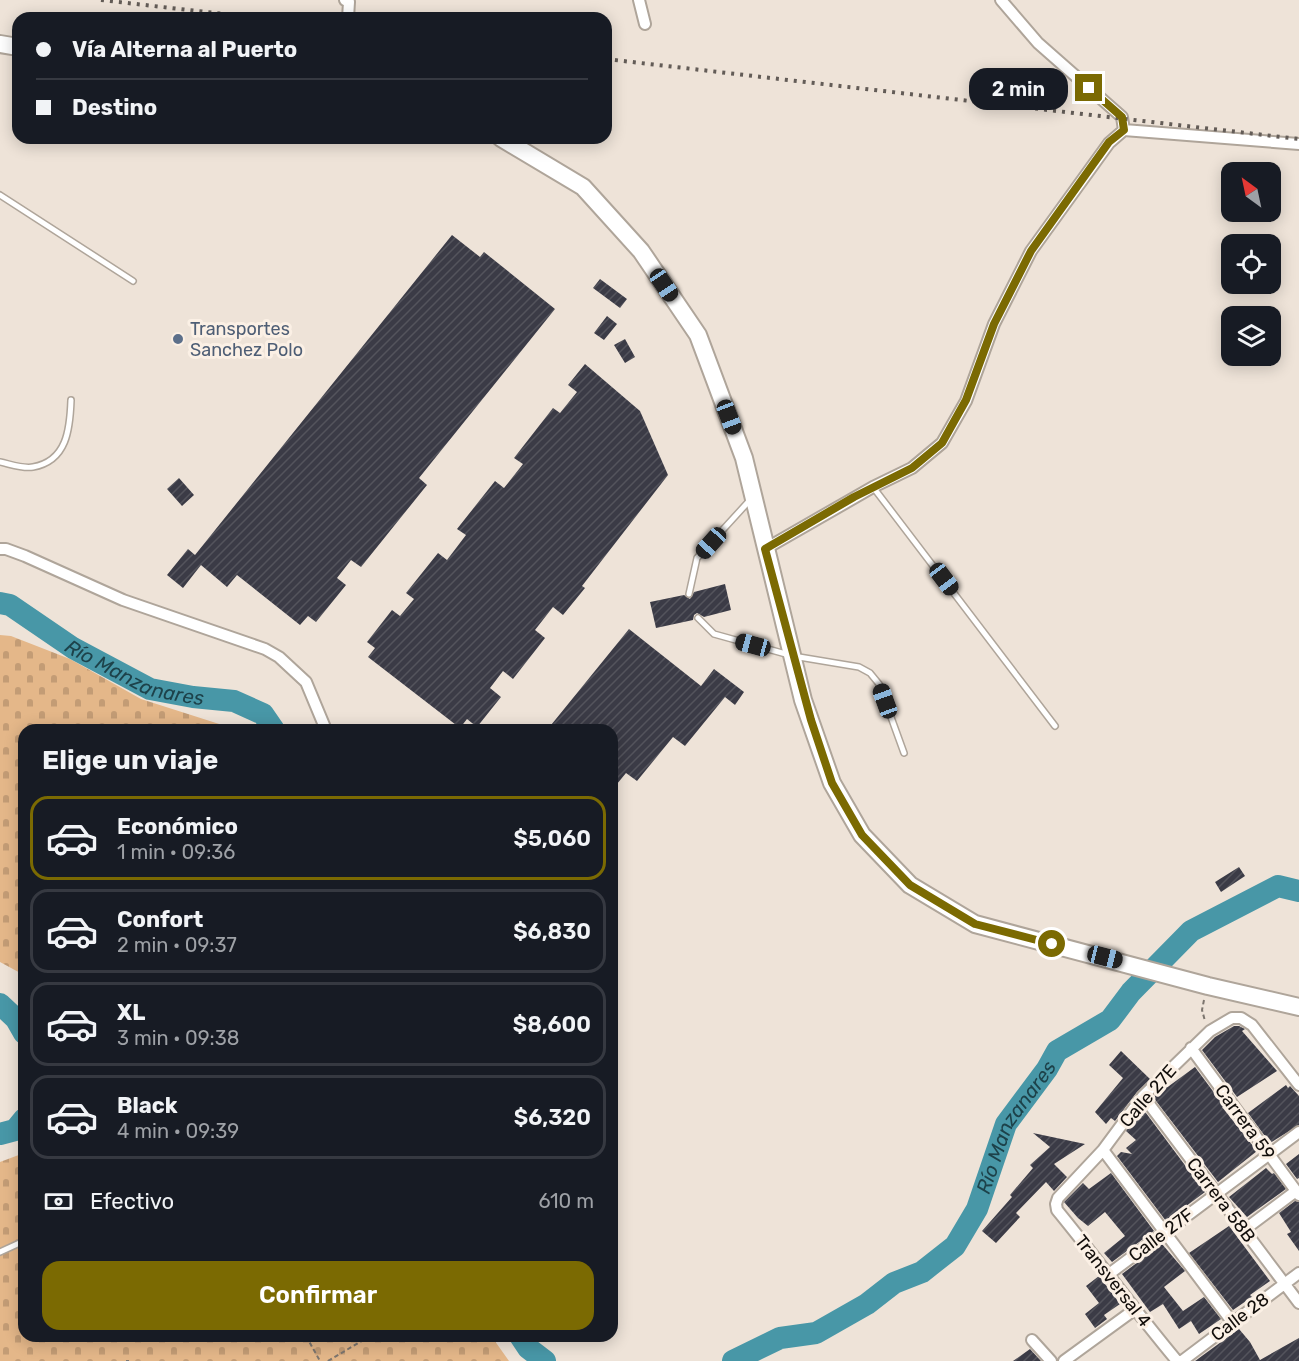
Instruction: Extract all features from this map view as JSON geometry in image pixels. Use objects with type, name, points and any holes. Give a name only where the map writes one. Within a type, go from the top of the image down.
[{"type":"main road","points":[[511,144],[583,187],[641,251],[698,335],[744,458],[804,700],[832,783],[862,835],[910,885],[975,924],[1208,986],[1299,1007]]},
{"type":"street","points":[[639,0],[645,24]]},
{"type":"street","points":[[1001,0],[1038,43],[1122,117],[1124,130]]},
{"type":"street","points":[[765,549],[873,487],[912,468],[942,443],[966,400],[994,324],[1031,251],[1109,142],[1124,130],[1299,144]]},
{"type":"street","points":[[0,549],[25,556],[123,600],[265,649],[279,657],[306,682],[324,724]]},
{"type":"street","name":"Calle 27E","points":[[1058,1198],[1103,1150],[1143,1096],[1210,1031],[1232,1018],[1241,1018],[1252,1025],[1299,1084]]},
{"type":"street","name":"Carrera 59","points":[[1191,1048],[1298,1193]]},
{"type":"street","name":"Carrera 58B","points":[[1143,1096],[1299,1303]]},
{"type":"street","name":"Calle 27F","points":[[1109,1274],[1299,1132]]},
{"type":"street","points":[[1103,1150],[1233,1323]]},
{"type":"street","points":[[1244,1230],[1298,1193]]},
{"type":"street","name":"Transversal 4","points":[[1058,1198],[1057,1210],[1109,1274],[1134,1310],[1177,1361]]},
{"type":"street","name":"Calle 28","points":[[1182,1361],[1299,1273]]},
{"type":"street","points":[[1064,1361],[1134,1310]]},
{"type":"street","points":[[1032,1340],[1051,1361]]},
{"type":"lane","points":[[0,195],[133,280]]},
{"type":"lane","points":[[0,462],[32,467],[52,460],[67,441],[71,400]]},
{"type":"lane","points":[[873,487],[1055,726]]},
{"type":"lane","points":[[689,594],[697,558],[753,496]]},
{"type":"lane","points":[[698,618],[714,634],[793,656],[859,667],[870,673],[879,684],[904,753]]},
{"type":"lane","points":[[0,1252],[18,1243]]},
{"type":"path","points":[[1208,986],[1202,1010],[1210,1031]]},
{"type":"path","points":[[309,1342],[320,1361]]},
{"type":"path","points":[[328,1361],[360,1342]]},
{"type":"green space","points":[[0,635],[11,636],[70,659],[141,699],[219,724],[18,724],[18,972],[0,962]]},
{"type":"green space","points":[[18,1155],[18,1342],[496,1342],[509,1361],[0,1361],[0,1162]]},
{"type":"building","points":[[452,235],[480,257],[484,252],[555,309],[419,478],[427,485],[361,567],[351,560],[337,578],[346,585],[316,622],[308,616],[300,625],[237,575],[227,587],[201,565],[183,588],[167,575],[188,549],[195,555]]},
{"type":"building","points":[[600,279],[627,299],[620,308],[593,288]]},
{"type":"building","points":[[607,316],[617,324],[604,340],[594,333]]},
{"type":"building","points":[[625,339],[635,357],[625,363],[614,345]]},
{"type":"building","points":[[585,364],[640,411],[668,475],[582,586],[585,588],[563,615],[553,607],[535,630],[545,638],[513,679],[503,671],[490,688],[501,697],[479,724],[473,724],[467,719],[463,724],[455,724],[368,657],[375,648],[367,642],[392,610],[400,616],[414,599],[406,593],[438,553],[447,560],[466,535],[457,529],[495,481],[504,488],[523,464],[514,458],[553,408],[560,413],[577,392],[568,385]]},
{"type":"building","points":[[179,478],[194,495],[182,506],[167,489]]},
{"type":"building","points":[[725,584],[731,610],[704,617],[697,613],[693,620],[656,628],[650,602],[684,595],[690,599],[694,592]]},
{"type":"building","points":[[629,629],[701,686],[714,669],[744,692],[735,705],[725,697],[685,746],[673,737],[637,781],[626,773],[618,783],[618,724],[552,724]]},
{"type":"building","points":[[1239,867],[1245,876],[1221,892],[1215,882]]},
{"type":"building","points":[[1234,1026],[1245,1029],[1242,1031],[1277,1071],[1237,1097],[1202,1050],[1215,1037]]},
{"type":"building","points":[[1121,1051],[1150,1079],[1115,1121],[1111,1118],[1106,1124],[1095,1112],[1123,1078],[1109,1065]]},
{"type":"building","points":[[1195,1067],[1224,1106],[1222,1107],[1257,1151],[1218,1182],[1153,1097],[1161,1089],[1169,1086]]},
{"type":"building","points":[[1286,1085],[1288,1088],[1290,1086],[1299,1096],[1299,1125],[1270,1143],[1248,1113]]},
{"type":"building","points":[[1143,1109],[1205,1192],[1166,1221],[1117,1156],[1121,1152],[1132,1154],[1126,1148],[1136,1140],[1126,1131]]},
{"type":"building","points":[[1033,1133],[1085,1144],[1054,1164],[1067,1177],[1054,1191],[1046,1182],[1016,1213],[1020,1217],[996,1243],[982,1231],[1012,1197],[1010,1195],[1033,1168],[1030,1165],[1050,1147]]},
{"type":"building","points":[[1299,1154],[1299,1178],[1297,1179],[1286,1164]]},
{"type":"building","points":[[1266,1168],[1272,1174],[1274,1173],[1286,1189],[1247,1217],[1229,1197]]},
{"type":"building","points":[[1111,1173],[1154,1231],[1112,1262],[1104,1253],[1125,1236],[1105,1212],[1088,1226],[1064,1202],[1083,1183],[1089,1189]]},
{"type":"building","points":[[1295,1201],[1299,1202],[1299,1251],[1287,1234],[1291,1232],[1279,1213]]},
{"type":"building","points":[[1229,1226],[1270,1281],[1233,1310],[1189,1253]]},
{"type":"building","points":[[1162,1244],[1185,1271],[1164,1287],[1183,1311],[1204,1297],[1221,1319],[1199,1334],[1191,1321],[1179,1329],[1163,1304],[1150,1312],[1122,1274]]},
{"type":"building","points":[[1099,1276],[1120,1304],[1104,1315],[1107,1319],[1095,1328],[1085,1314],[1099,1303],[1086,1286]]},
{"type":"building","points":[[1239,1329],[1250,1342],[1260,1360],[1299,1338],[1299,1361],[1195,1361]]},
{"type":"building","points":[[1030,1349],[1041,1361],[1013,1361]]},
{"type":"waterway","name":"Río Manzanares","points":[[0,603],[10,605],[73,648],[150,689],[193,697],[234,701],[263,714],[270,724]]},
{"type":"waterway","name":"Río Manzanares","points":[[733,1361],[780,1338],[816,1333],[867,1304],[894,1283],[922,1272],[955,1246],[977,1209],[1006,1124],[1047,1069],[1057,1051],[1110,1020],[1131,992],[1191,931],[1278,886],[1299,891]]},
{"type":"waterway","name":"Río Manzanares","points":[[0,1004],[18,1022]]},
{"type":"waterway","name":"Río Manzanares","points":[[0,1134],[15,1130],[18,1126]]},
{"type":"waterway","name":"Río Manzanares","points":[[524,1342],[545,1361]]},
{"type":"railway","points":[[101,0],[206,12]]},
{"type":"railway","points":[[612,60],[1299,139]]},
{"type":"place","name":"Transportes Sanchez Polo","points":[[178,339]]},
{"type":"route","points":[[1052,944],[975,924],[910,885],[862,835],[832,783],[804,700],[765,549],[854,497],[912,468],[942,443],[966,400],[994,324],[1031,251],[1109,142],[1124,130],[1122,117],[1089,88]]}]
